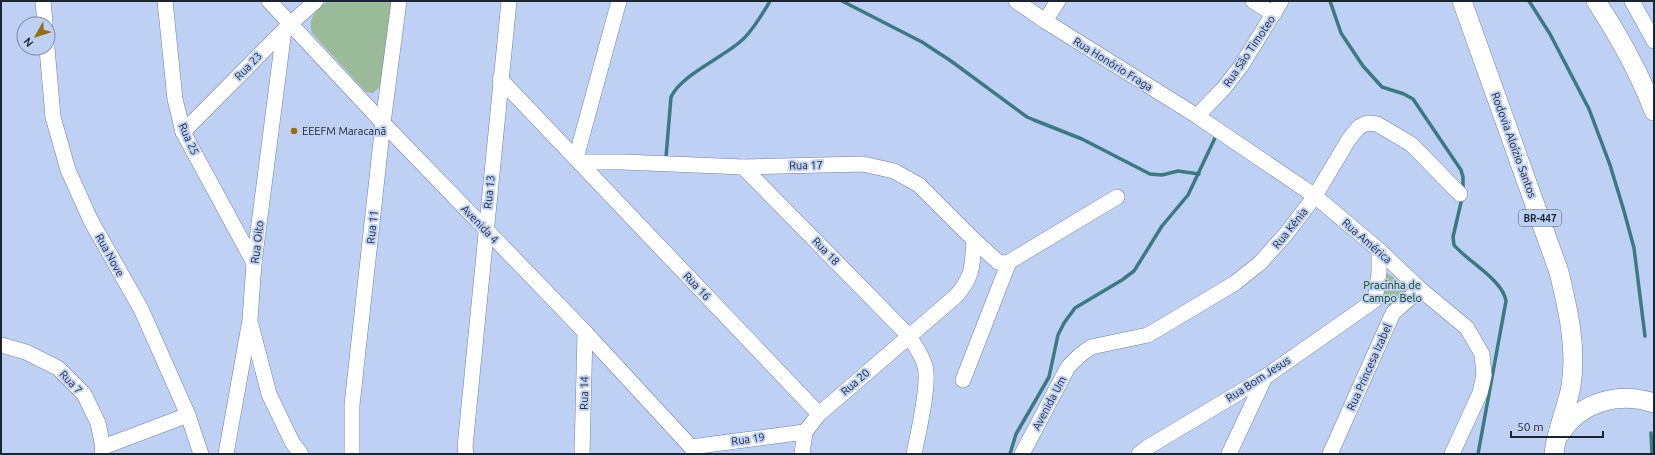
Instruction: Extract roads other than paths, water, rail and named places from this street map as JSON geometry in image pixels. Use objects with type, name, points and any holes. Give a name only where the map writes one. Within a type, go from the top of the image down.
[{"type":"main road","name":"Rodovia Aloízio Santos","points":[[1462,1],[1559,272],[1568,307],[1572,335],[1571,386],[1554,448]]},
{"type":"main road","points":[[1596,1],[1623,44],[1643,82],[1654,111]]},
{"type":"main road","points":[[1554,448],[1565,427],[1578,414],[1599,403],[1622,398],[1634,398],[1654,403]]},
{"type":"street","points":[[43,1],[44,16]]},
{"type":"street","name":"Rua 25","points":[[165,1],[175,99],[183,132],[254,263]]},
{"type":"street","name":"Avenida 4","points":[[269,1],[287,27],[383,123],[585,332],[690,451]]},
{"type":"street","name":"Rua 23","points":[[183,132],[287,27],[316,1]]},
{"type":"street","name":"Rua 11","points":[[352,454],[352,405],[383,123],[399,1]]},
{"type":"street","name":"Rua 13","points":[[466,454],[465,447],[500,79],[509,1]]},
{"type":"street","points":[[577,160],[619,1]]},
{"type":"street","name":"Rua Honório Fraga","points":[[1016,1],[1045,21],[1230,138]]},
{"type":"street","points":[[1045,21],[1058,1]]},
{"type":"street","points":[[1254,1],[1277,7]]},
{"type":"street","points":[[1632,1],[1654,41]]},
{"type":"street","name":"Rua São Timoteo","points":[[1197,116],[1224,88],[1241,66],[1277,7]]},
{"type":"street","name":"Rua Oito","points":[[226,454],[250,320],[254,263],[287,27]]},
{"type":"street","name":"Rua Nove","points":[[48,56],[53,116],[68,170],[92,221],[141,309],[188,415],[201,454]]},
{"type":"street","name":"Rua 16","points":[[500,79],[818,414]]},
{"type":"street","name":"Rua Kênia","points":[[1080,355],[1090,348],[1148,335],[1235,284],[1260,263],[1286,234],[1315,196],[1349,139],[1359,127],[1367,123],[1377,124],[1411,144],[1460,194]]},
{"type":"street","name":"Rua América","points":[[1230,138],[1315,196],[1379,250],[1420,289],[1466,328],[1482,354],[1484,375],[1480,393],[1452,454]]},
{"type":"street","name":"Rua 17","points":[[577,160],[743,167],[863,164],[894,171],[919,185],[974,240],[1004,262]]},
{"type":"street","name":"Rua 18","points":[[743,167],[909,336],[920,354],[926,367],[927,382],[914,454]]},
{"type":"street","points":[[963,380],[1004,262],[1116,196]]},
{"type":"street","name":"Rua 20","points":[[805,432],[818,414],[956,296],[967,283],[972,270],[974,240]]},
{"type":"street","points":[[1379,250],[1379,272],[1375,300],[1393,313]]},
{"type":"street","name":"Rua Princesa Izabel","points":[[1330,454],[1393,313],[1420,289]]},
{"type":"street","name":"Rua Bom Jesus","points":[[1139,454],[1148,447],[1265,376],[1375,300]]},
{"type":"street","points":[[250,320],[270,394],[292,442],[301,454]]},
{"type":"street","name":"Rua 14","points":[[582,454],[585,332]]},
{"type":"street","name":"Rua 7","points":[[1,345],[26,352],[58,368],[84,394],[98,423],[102,451]]},
{"type":"street","name":"Avenida Um","points":[[1022,454],[1068,367],[1080,355]]},
{"type":"street","points":[[1229,454],[1265,376]]},
{"type":"street","points":[[102,451],[188,415]]},
{"type":"street","points":[[1462,454],[1460,446],[1463,429]]},
{"type":"street","points":[[802,454],[805,432]]},
{"type":"street","name":"Rua 19","points":[[690,451],[805,432]]},
{"type":"waterway","points":[[666,157],[671,97],[676,89],[683,81],[733,47],[745,37],[757,22],[770,1]]},
{"type":"waterway","points":[[842,1],[922,42],[951,61],[1027,117],[1082,139],[1150,174],[1162,175],[1178,171],[1199,174]]},
{"type":"waterway","points":[[1330,1],[1341,33],[1363,66],[1382,87],[1404,94],[1413,99],[1461,170],[1463,177],[1463,192]]},
{"type":"waterway","points":[[1529,1],[1550,34],[1589,109],[1610,165],[1634,248],[1645,336]]},
{"type":"waterway","points":[[1010,454],[1016,434],[1049,377],[1058,335],[1064,323],[1075,308],[1122,280],[1134,271],[1162,226],[1188,195],[1215,138]]},
{"type":"waterway","points":[[1462,198],[1453,237],[1454,245],[1492,278],[1503,293],[1506,301],[1478,454]]},
{"type":"waterway","points":[[1651,433],[1652,454]]},
{"type":"place","name":"EEEFM Maracanã","points":[[294,131]]},
{"type":"park label","name":"Pracinha de Campo Belo","points":[[1392,291]]}]
